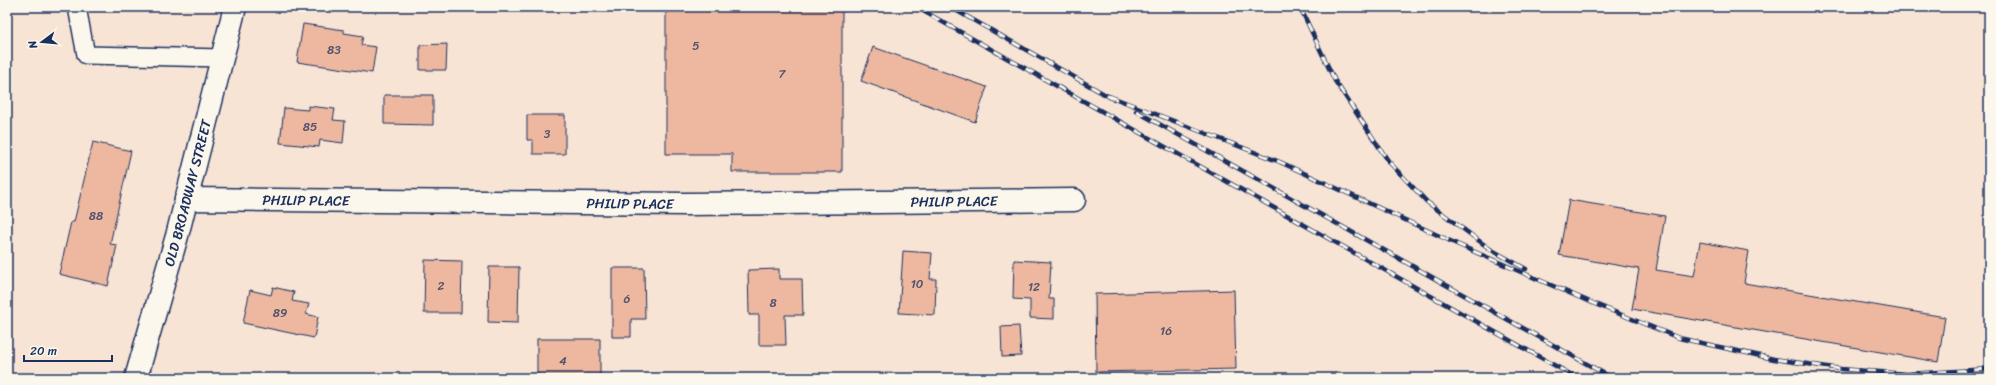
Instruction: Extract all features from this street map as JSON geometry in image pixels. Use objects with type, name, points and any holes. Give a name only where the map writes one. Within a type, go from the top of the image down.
[{"type":"street","name":"OLD BROADWAY STREET","points":[[136,378],[186,199],[235,7]]},
{"type":"street","name":"PHILIP PLACE","points":[[186,199],[686,204],[1074,200]]},
{"type":"lane","points":[[77,7],[86,55],[223,58]]},
{"type":"building","points":[[666,7],[842,8],[842,172],[732,172],[732,154],[666,154]]},
{"type":"building","points":[[303,24],[344,30],[344,33],[363,36],[361,45],[376,47],[372,73],[297,62]]},
{"type":"building","points":[[447,44],[446,70],[420,70],[420,45]]},
{"type":"building","points":[[873,47],[987,87],[975,122],[861,81]]},
{"type":"building","points":[[384,95],[433,95],[433,125],[384,124]]},
{"type":"building","points":[[308,106],[335,109],[333,120],[345,121],[343,143],[320,140],[319,147],[280,143],[284,108],[308,110]]},
{"type":"building","points":[[527,115],[565,115],[565,154],[533,154],[533,140],[527,140]]},
{"type":"building","points":[[93,142],[131,151],[110,244],[117,245],[108,286],[59,274],[71,222],[74,222]]},
{"type":"building","points":[[1569,200],[1665,216],[1656,270],[1694,276],[1700,242],[1749,251],[1744,283],[1945,317],[1938,362],[1632,309],[1639,269],[1559,255]]},
{"type":"building","points":[[903,251],[932,253],[930,279],[936,279],[935,315],[899,313]]},
{"type":"building","points":[[425,260],[462,261],[461,313],[424,313]]},
{"type":"building","points":[[1014,260],[1051,262],[1049,299],[1054,299],[1054,319],[1030,318],[1030,300],[1013,299]]},
{"type":"building","points":[[489,267],[519,267],[518,323],[488,322]]},
{"type":"building","points":[[612,268],[644,268],[645,319],[631,319],[631,337],[612,337]]},
{"type":"building","points":[[779,269],[779,279],[802,279],[803,315],[785,315],[786,345],[759,345],[759,315],[749,315],[748,270]]},
{"type":"building","points":[[273,287],[294,292],[292,301],[309,304],[306,314],[318,317],[314,338],[243,323],[250,290],[271,295]]},
{"type":"building","points":[[1234,290],[1236,369],[1096,372],[1095,294]]},
{"type":"building","points":[[1019,326],[1021,356],[1002,357],[1001,327]]},
{"type":"building","points":[[537,339],[600,339],[600,378],[537,378]]},
{"type":"railway","points":[[916,7],[1577,378]]},
{"type":"railway","points":[[950,7],[1113,99]]},
{"type":"railway","points":[[1300,7],[1335,81],[1389,162],[1427,202],[1490,249],[1526,269]]},
{"type":"railway","points":[[1109,96],[1280,162],[1459,245],[1590,302],[1679,338],[1774,359],[1841,369],[1907,374],[1989,369]]},
{"type":"railway","points":[[1136,111],[1612,378]]}]
